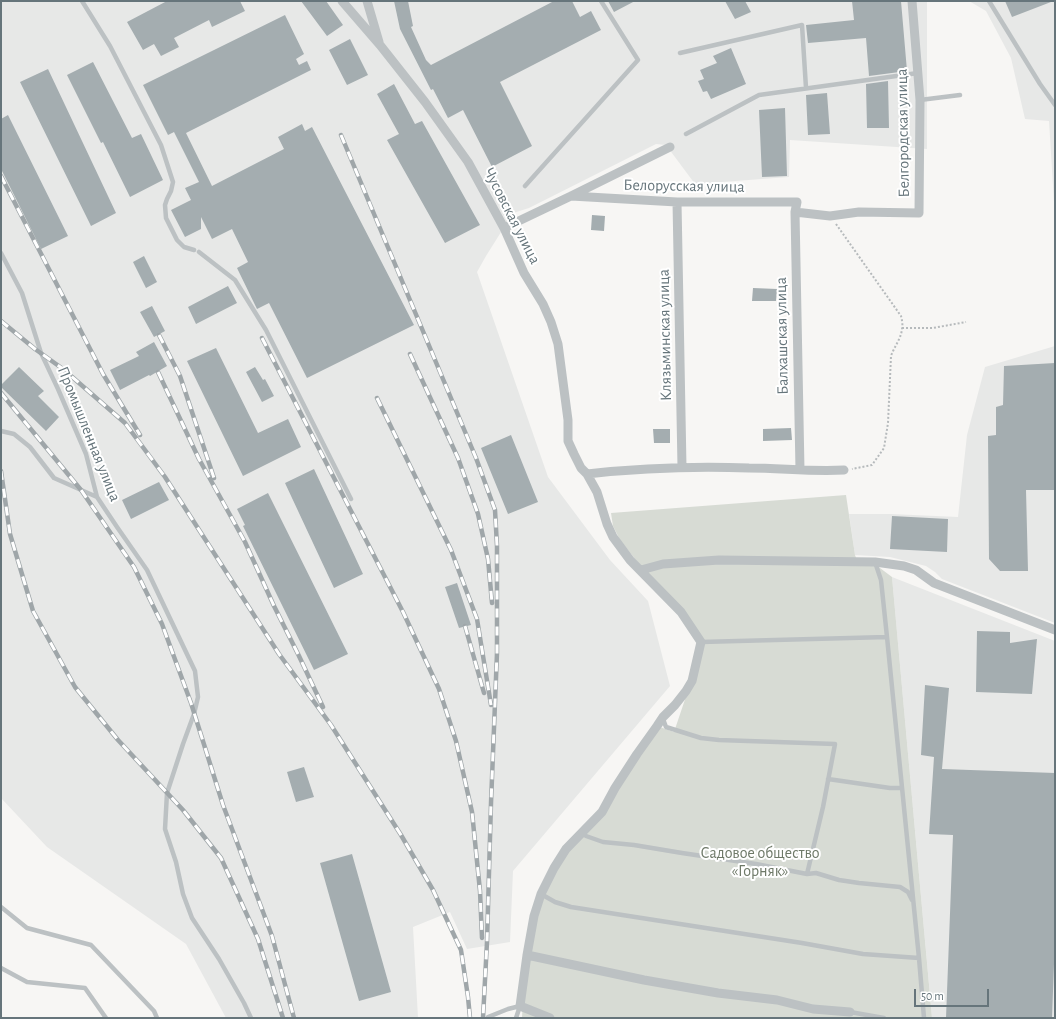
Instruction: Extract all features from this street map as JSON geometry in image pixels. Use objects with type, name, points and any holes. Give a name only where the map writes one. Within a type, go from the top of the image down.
[{"type":"street","name":"Чусовская улица","points":[[342,1],[380,45],[425,102],[468,162],[504,228],[524,273],[543,304],[558,344],[568,420],[568,440],[581,468],[587,474],[597,492],[613,537],[630,560],[681,612],[701,642]]},
{"type":"street","points":[[367,1],[380,45]]},
{"type":"street","name":"Белгородская улица","points":[[795,212],[830,216],[859,212],[919,213],[920,100],[912,1]]},
{"type":"street","points":[[504,228],[670,147]]},
{"type":"street","name":"Белорусская улица","points":[[571,196],[677,202],[797,202]]},
{"type":"street","name":"Клязьминская улица","points":[[677,202],[682,468]]},
{"type":"street","name":"Балхашская улица","points":[[797,202],[795,212],[800,470]]},
{"type":"street","points":[[587,474],[620,470],[714,467],[823,471],[844,470]]},
{"type":"street","points":[[641,570],[663,564],[719,560],[875,562],[904,566],[916,570],[934,583],[1055,630]]},
{"type":"street","points":[[550,1018],[520,1006],[526,955],[534,916],[541,894],[554,868],[566,849],[602,812],[628,768],[663,717],[683,696],[692,682],[701,642]]},
{"type":"street","points":[[526,955],[718,994],[777,1000],[813,1009],[850,1012]]},
{"type":"lane","points":[[82,1],[110,46],[161,145],[173,182],[171,191],[166,199],[166,218],[177,240],[184,247],[194,250]]},
{"type":"lane","points":[[526,186],[638,60],[601,1]]},
{"type":"lane","points":[[989,1],[1040,84],[1055,105]]},
{"type":"lane","points":[[680,52],[802,24],[806,88]]},
{"type":"lane","points":[[686,134],[759,94],[918,73]]},
{"type":"lane","points":[[920,100],[960,95]]},
{"type":"lane","points":[[199,252],[235,280],[266,330],[350,499]]},
{"type":"lane","name":"Промышленная улица","points":[[1,253],[22,293],[41,353],[86,454],[98,497],[147,570],[195,671],[198,697],[194,714],[167,793],[165,829],[192,918],[219,959],[251,1018]]},
{"type":"lane","points":[[1,431],[14,434],[30,447],[54,478],[98,497]]},
{"type":"lane","points":[[875,562],[880,580],[887,637],[924,1018]]},
{"type":"lane","points":[[701,642],[887,637]]},
{"type":"lane","points":[[663,717],[666,727],[701,738],[835,744],[823,807],[806,874]]},
{"type":"lane","points":[[828,780],[890,788],[902,788]]},
{"type":"lane","points":[[583,833],[586,836],[604,842],[634,845],[756,864],[806,874],[816,873],[839,880],[900,887],[908,892],[913,901]]},
{"type":"lane","points":[[541,894],[555,902],[572,907],[863,954],[919,958]]},
{"type":"lane","points":[[1,907],[27,928],[91,945],[154,1011],[157,1018]]},
{"type":"lane","points":[[1,968],[27,982],[85,988],[106,1018]]},
{"type":"lane","points":[[488,1017],[520,1006]]},
{"type":"lane","points":[[516,1018],[520,1006]]},
{"type":"lane","points":[[850,1012],[884,1018]]},
{"type":"path","points":[[830,216],[901,316],[902,328],[891,356],[888,423],[884,448],[872,465],[844,470]]},
{"type":"path","points":[[902,328],[933,328],[966,322]]},
{"type":"shaded area","points":[[1,1],[927,1],[927,149],[790,140],[789,177],[695,184],[666,145],[656,144],[529,208],[513,213],[477,272],[548,477],[610,560],[648,601],[670,686],[513,871],[510,942],[467,949],[450,912],[413,927],[418,1018],[226,1018],[186,944],[47,847],[1,798]]},
{"type":"shaded area","points":[[969,1],[1055,1],[1055,218],[1049,121],[1025,119],[1011,58],[986,11]]},
{"type":"shaded area","points":[[1055,346],[1055,623],[942,579],[926,566],[890,557],[855,555],[849,514],[958,517],[967,435],[985,367]]},
{"type":"shaded area","points":[[892,577],[1055,641],[1055,1018],[932,1018]]},
{"type":"green space","name":"Садовое общество «Горняк»","points":[[846,495],[855,555],[858,563],[876,565],[892,577],[932,1018],[522,1018],[523,997],[540,902],[567,849],[579,838],[657,726],[674,732],[698,661],[701,642],[620,540],[613,526],[611,513]]},
{"type":"building","points":[[167,1],[240,1],[245,11],[212,27],[209,20],[174,38],[179,47],[161,56],[154,44],[143,50],[127,22]]},
{"type":"building","points":[[301,1],[326,1],[343,25],[327,36]]},
{"type":"building","points":[[394,1],[408,1],[413,26],[411,27],[426,60],[431,65],[554,1],[572,1],[580,17],[591,11],[601,30],[500,82],[532,146],[492,167],[463,110],[448,118],[433,89],[431,90],[400,29]]},
{"type":"building","points":[[608,1],[635,1],[614,12]]},
{"type":"building","points":[[725,1],[745,1],[751,12],[735,19]]},
{"type":"building","points":[[852,1],[901,1],[907,71],[869,76],[866,38],[808,43],[806,25],[854,20]]},
{"type":"building","points":[[1005,1],[1051,1],[1051,2],[1012,17]]},
{"type":"building","points":[[285,15],[304,54],[296,59],[299,65],[307,61],[311,70],[186,133],[212,186],[284,149],[278,137],[302,124],[305,131],[312,127],[414,325],[307,378],[269,303],[257,309],[237,268],[248,262],[232,229],[212,239],[201,217],[201,229],[185,237],[171,210],[191,200],[185,188],[199,182],[174,132],[168,135],[143,85]]},
{"type":"building","points":[[350,39],[368,75],[347,85],[329,50]]},
{"type":"building","points":[[731,48],[746,84],[711,99],[707,91],[703,92],[698,81],[704,79],[700,70],[717,63],[713,56]]},
{"type":"building","points":[[93,62],[132,138],[141,134],[163,180],[130,197],[103,142],[101,143],[67,75]]},
{"type":"building","points":[[48,69],[116,213],[91,226],[20,82]]},
{"type":"building","points":[[888,81],[889,128],[867,128],[866,84]]},
{"type":"building","points":[[394,84],[415,124],[422,121],[480,225],[445,243],[387,140],[399,134],[377,94]]},
{"type":"building","points":[[827,93],[830,134],[808,135],[806,95]]},
{"type":"building","points":[[785,108],[787,176],[762,177],[759,110]]},
{"type":"building","points":[[8,115],[68,236],[41,249],[1,169],[1,119]]},
{"type":"building","points":[[592,215],[605,216],[604,231],[591,230]]},
{"type":"building","points":[[144,256],[157,282],[146,288],[133,262]]},
{"type":"building","points":[[228,286],[237,303],[196,324],[188,307]]},
{"type":"building","points":[[753,288],[777,289],[776,301],[752,301]]},
{"type":"building","points":[[152,306],[165,331],[154,337],[140,312]]},
{"type":"building","points":[[154,342],[167,366],[120,390],[110,370],[139,356],[136,352]]},
{"type":"building","points":[[216,348],[258,433],[288,419],[301,447],[243,476],[187,361]]},
{"type":"building","points":[[1055,363],[1055,490],[1026,490],[1028,571],[1000,571],[989,559],[988,436],[996,435],[996,407],[1003,405],[1004,366]]},
{"type":"building","points":[[19,367],[44,391],[38,396],[59,417],[46,431],[1,387],[1,385]]},
{"type":"building","points":[[255,367],[263,380],[265,379],[274,396],[262,402],[246,372]]},
{"type":"building","points":[[791,428],[792,440],[763,441],[763,429]]},
{"type":"building","points":[[653,429],[670,429],[670,443],[654,443]]},
{"type":"building","points":[[511,435],[538,502],[508,514],[481,448]]},
{"type":"building","points":[[314,469],[363,574],[334,588],[285,483]]},
{"type":"building","points":[[159,482],[169,500],[131,519],[122,500]]},
{"type":"building","points":[[268,493],[348,654],[314,670],[243,526],[245,525],[237,509]]},
{"type":"building","points":[[892,516],[948,519],[947,552],[890,549]]},
{"type":"building","points":[[457,583],[471,625],[459,628],[445,587]]},
{"type":"building","points":[[977,631],[1010,632],[1010,643],[1037,639],[1032,694],[976,692]]},
{"type":"building","points":[[925,685],[949,688],[942,769],[1055,773],[1055,937],[1052,1018],[946,1018],[953,835],[929,834],[934,757],[921,755]]},
{"type":"building","points":[[304,767],[314,797],[296,802],[287,772]]},
{"type":"building","points":[[352,854],[391,992],[359,1001],[320,863]]},
{"type":"railway","points":[[341,135],[476,458],[495,510],[497,546],[497,653],[483,1018]]},
{"type":"railway","points":[[1,176],[103,374],[140,435]]},
{"type":"railway","points":[[1,321],[35,349],[63,369],[125,423],[165,477],[279,654],[331,725],[401,835],[433,890],[461,950],[470,1018]]},
{"type":"railway","points":[[159,335],[180,376],[214,478]]},
{"type":"railway","points":[[262,338],[403,612],[439,689],[456,741],[472,812],[480,891],[482,938]]},
{"type":"railway","points":[[410,354],[458,458],[478,514],[488,559],[492,603]]},
{"type":"railway","points":[[158,372],[199,459],[245,542],[323,707]]},
{"type":"railway","points":[[1,393],[81,490],[134,567],[162,624],[191,703],[223,805],[272,936],[294,1018]]},
{"type":"railway","points":[[377,398],[451,550],[477,619],[491,705]]},
{"type":"railway","points":[[1,471],[10,534],[33,611],[75,687],[118,740],[183,810],[221,858],[258,939],[283,1018]]},
{"type":"railway","points":[[465,626],[484,693]]}]
